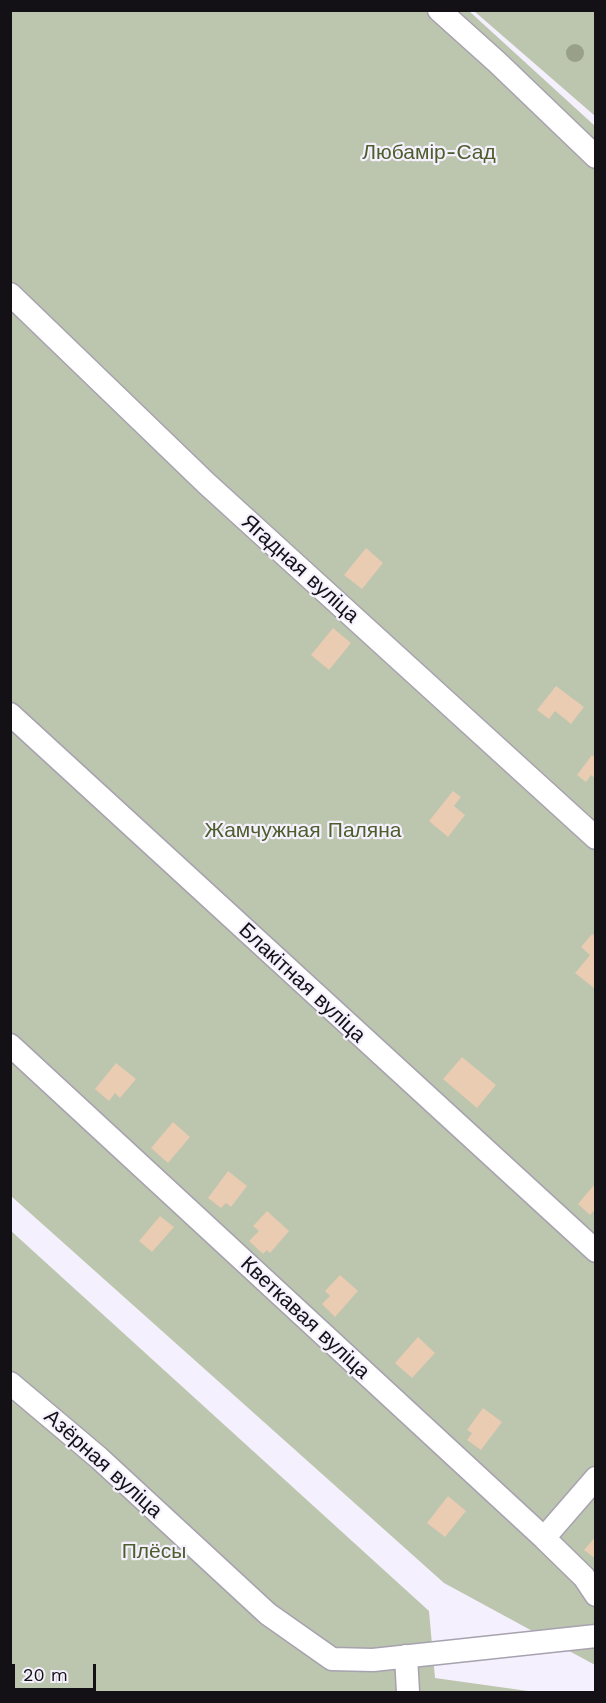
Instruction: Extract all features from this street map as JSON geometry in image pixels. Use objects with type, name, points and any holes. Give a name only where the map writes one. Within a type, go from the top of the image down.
[{"type":"street","points":[[439,10],[596,157]]},
{"type":"street","name":"Ягадная вуліца","points":[[10,294],[206,483],[596,838]]},
{"type":"street","name":"Блакітная вуліца","points":[[10,714],[596,1251]]},
{"type":"street","name":"Кветкавая вуліца","points":[[10,1045],[544,1538],[584,1577],[596,1595]]},
{"type":"street","name":"Азёрная вуліца","points":[[10,1383],[99,1458],[268,1614],[332,1659],[373,1660],[596,1636]]},
{"type":"street","points":[[544,1538],[596,1478]]},
{"type":"street","points":[[406,1656],[408,1692]]},
{"type":"green space","name":"Жамчужная Паляна","points":[[11,11],[469,11],[595,126],[595,1665],[444,1583],[11,1196]]},
{"type":"green space","points":[[474,11],[595,11],[595,116]]},
{"type":"green space","name":"Плёсы","points":[[10,1230],[429,1611],[435,1678],[535,1692],[11,1692]]},
{"type":"building","points":[[366,548],[383,563],[362,589],[344,575]]},
{"type":"building","points":[[333,628],[351,643],[329,670],[311,655]]},
{"type":"building","points":[[556,686],[584,707],[571,724],[555,711],[549,719],[537,710]]},
{"type":"building","points":[[592,755],[596,758],[596,779],[591,775],[586,782],[577,775]]},
{"type":"building","points":[[453,791],[461,797],[454,806],[465,815],[448,837],[429,821]]},
{"type":"building","points":[[592,934],[596,937],[594,988],[575,973],[590,955],[581,947]]},
{"type":"building","points":[[462,1057],[496,1085],[477,1108],[443,1079]]},
{"type":"building","points":[[116,1063],[136,1079],[120,1098],[115,1093],[109,1101],[95,1089]]},
{"type":"building","points":[[173,1122],[190,1137],[168,1163],[151,1148]]},
{"type":"building","points":[[228,1171],[247,1186],[231,1207],[226,1203],[221,1208],[208,1198]]},
{"type":"building","points":[[594,1185],[596,1208],[590,1215],[578,1204]]},
{"type":"building","points":[[267,1211],[289,1231],[270,1253],[267,1250],[263,1254],[249,1241],[259,1231],[253,1226]]},
{"type":"building","points":[[160,1216],[174,1227],[152,1252],[139,1241]]},
{"type":"building","points":[[340,1275],[358,1291],[335,1317],[322,1304],[330,1296],[325,1291]]},
{"type":"building","points":[[418,1337],[435,1353],[412,1378],[395,1363]]},
{"type":"building","points":[[483,1408],[502,1422],[481,1450],[467,1440],[472,1433],[467,1430]]},
{"type":"building","points":[[448,1496],[466,1511],[445,1537],[427,1523]]},
{"type":"building","points":[[596,1536],[596,1559],[584,1550]]},
{"type":"park label","name":"Любамір-Сад","points":[[429,153]]}]
